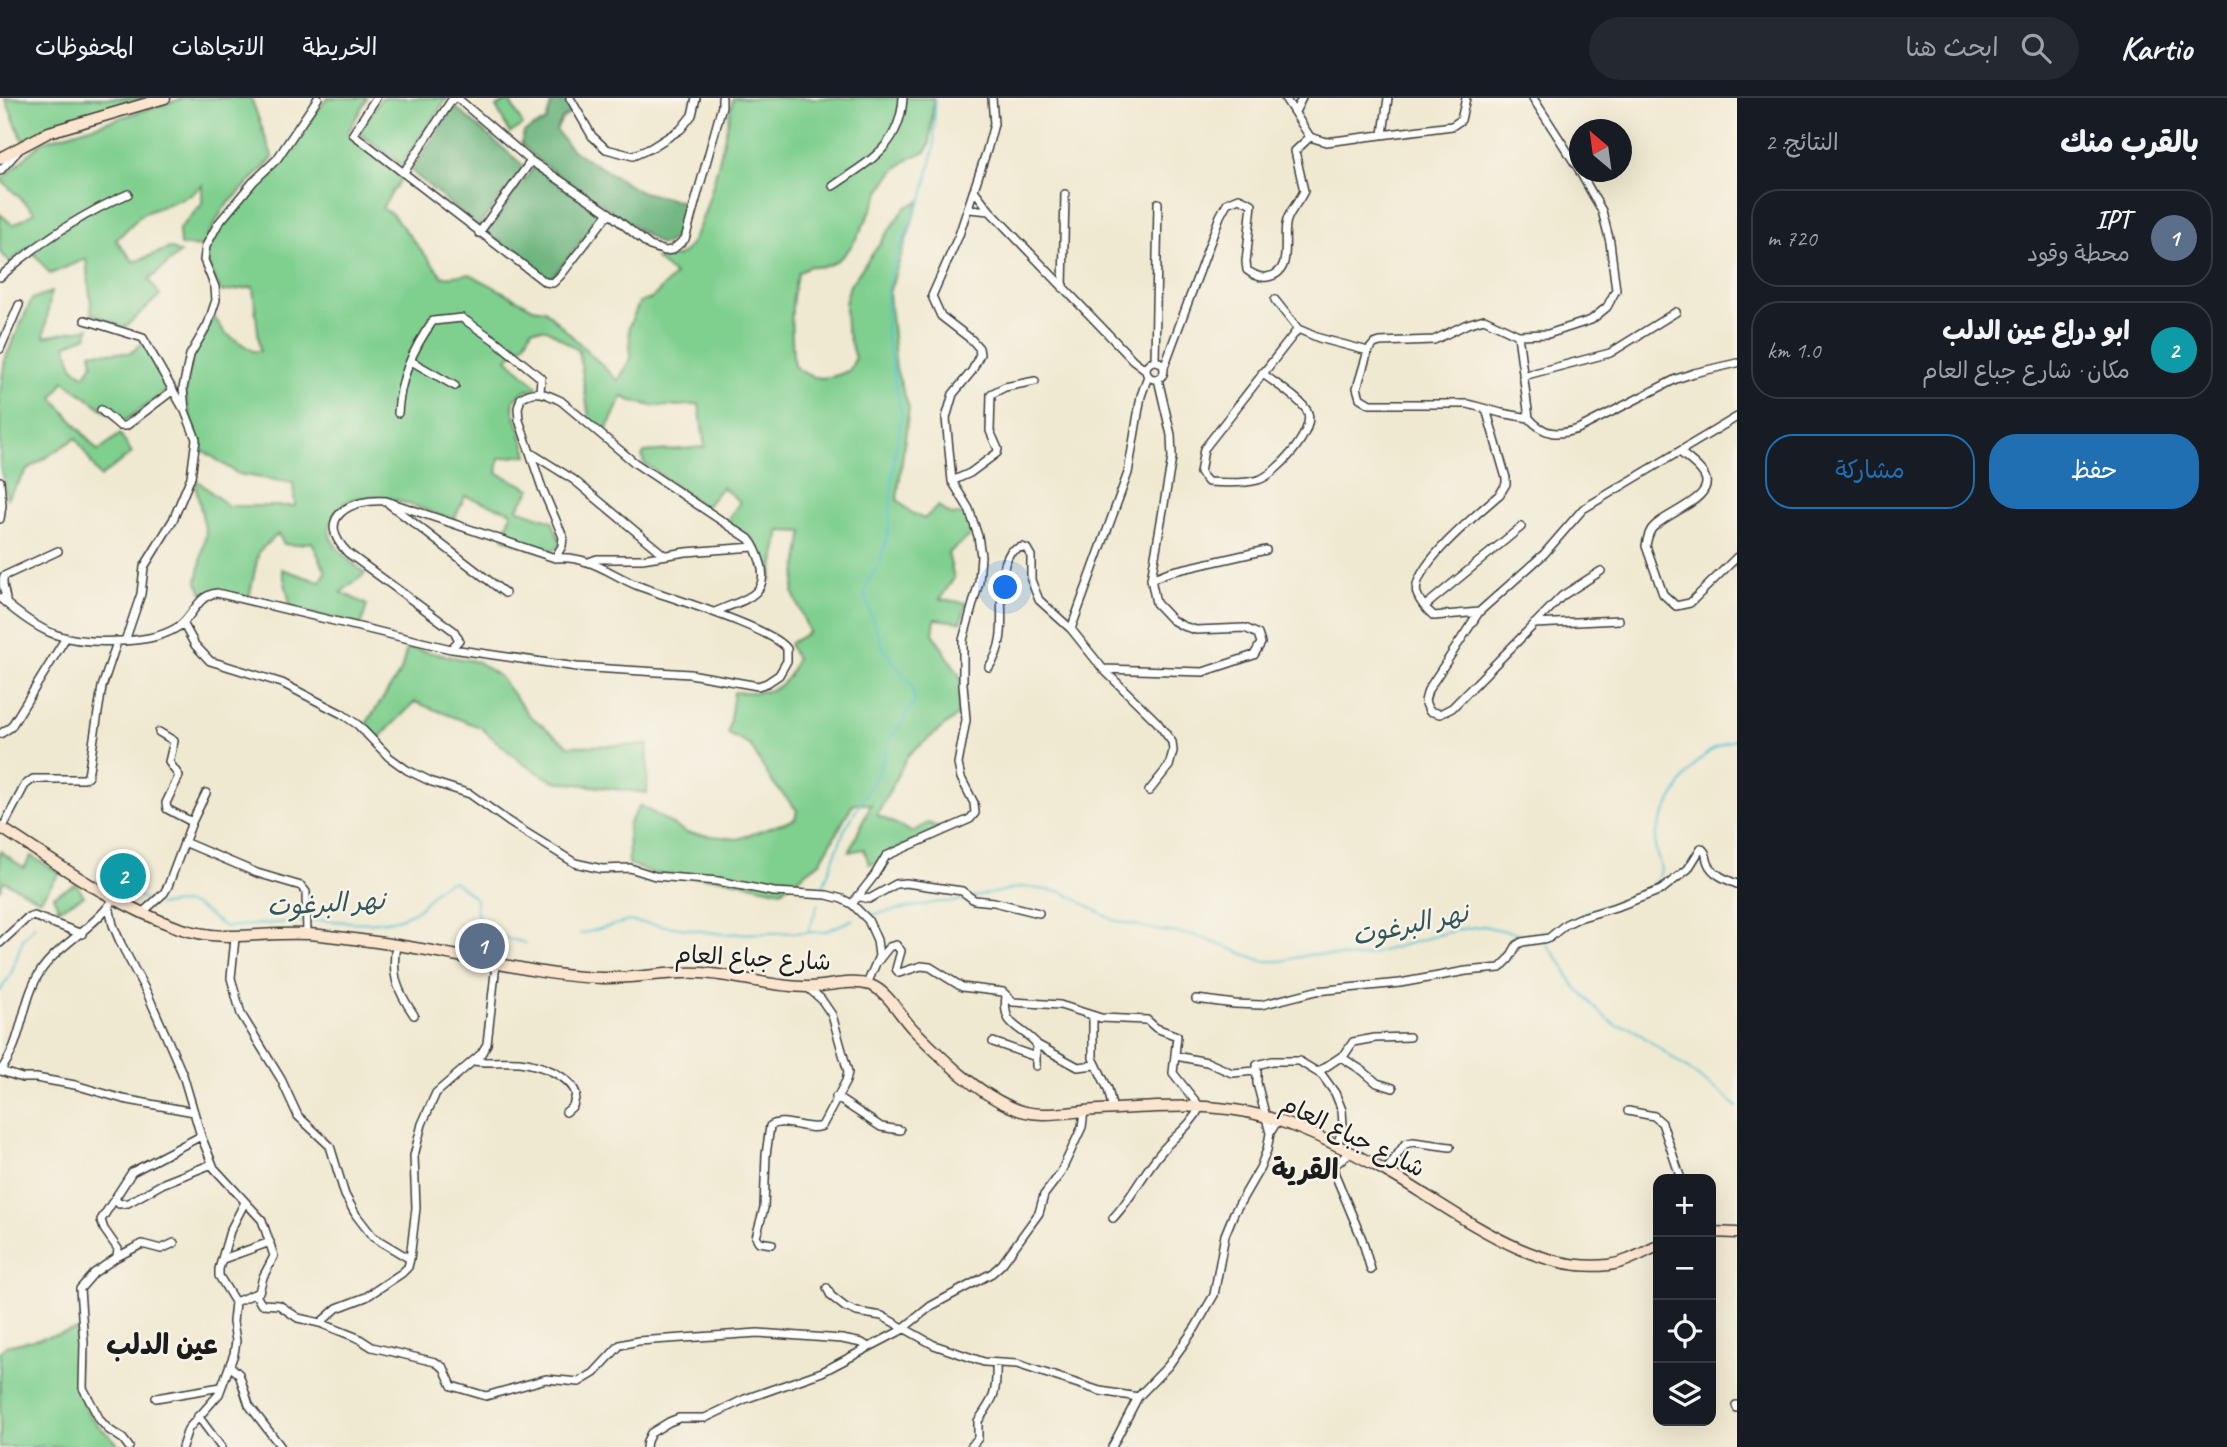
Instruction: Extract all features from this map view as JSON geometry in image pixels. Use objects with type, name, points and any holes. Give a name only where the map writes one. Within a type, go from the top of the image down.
[{"type":"main road","points":[[0,158],[49,132],[165,98]]},
{"type":"main road","name":"شارع جباع العام","points":[[1,828],[111,902],[145,911],[208,936],[235,938],[306,929],[496,964],[584,977],[640,977],[689,972],[807,987],[867,984],[879,990],[922,1037],[958,1070],[994,1098],[1014,1109],[1028,1112],[1200,1107],[1223,1108],[1264,1116],[1278,1120],[1386,1171],[1466,1222],[1520,1249],[1581,1265],[1607,1265],[1633,1258],[1653,1248]]},
{"type":"main road","points":[[1716,1233],[1737,1233]]},
{"type":"street","points":[[1,828],[20,793],[33,779],[84,779],[88,776],[102,687],[141,594],[144,567],[173,520],[191,477],[196,439],[182,396],[186,367],[208,324],[216,299],[215,287],[204,260],[206,246],[218,224],[246,190],[277,159],[318,98]]},
{"type":"street","points":[[376,98],[353,134],[479,233],[550,284],[561,275],[609,213]]},
{"type":"street","points":[[404,172],[455,98],[531,161],[609,213],[650,246],[665,251],[679,246],[685,239],[722,98]]},
{"type":"street","points":[[570,98],[592,136],[606,149],[633,156],[681,129],[692,115],[696,98]]},
{"type":"street","points":[[833,186],[867,162],[891,140],[897,130],[903,98]]},
{"type":"street","points":[[852,904],[886,856],[975,815],[975,806],[961,778],[958,764],[966,720],[963,640],[978,582],[981,556],[972,516],[952,481],[947,411],[953,394],[977,364],[980,351],[968,336],[941,316],[932,296],[969,209],[994,124],[992,98]]},
{"type":"street","points":[[1285,98],[1310,137],[1331,142],[1457,124],[1465,112],[1466,98]]},
{"type":"street","points":[[1295,113],[1302,98]]},
{"type":"street","points":[[1383,134],[1388,98]]},
{"type":"street","points":[[1533,98],[1569,154]]},
{"type":"street","points":[[1158,379],[1163,374],[1227,203],[1240,198],[1252,204],[1245,262],[1247,270],[1264,277],[1276,274],[1282,269],[1285,228],[1304,191],[1295,151],[1310,137]]},
{"type":"street","points":[[0,171],[23,145]]},
{"type":"street","points":[[479,233],[531,161]]},
{"type":"street","points":[[1586,182],[1602,211],[1612,254],[1616,290],[1607,307],[1591,320],[1548,334],[1518,335],[1488,320],[1479,320],[1434,340],[1380,342],[1368,351],[1357,388],[1360,398],[1366,402],[1468,404],[1529,418],[1542,431],[1563,434],[1603,418],[1676,379],[1737,363]]},
{"type":"street","points":[[974,190],[990,211],[1133,360],[1146,373],[1158,379]]},
{"type":"street","points":[[0,277],[34,247],[69,224],[128,194]]},
{"type":"street","points":[[1063,288],[1065,194]]},
{"type":"street","points":[[1155,361],[1158,203]]},
{"type":"street","points":[[969,209],[990,211]]},
{"type":"street","points":[[1275,300],[1298,329],[1319,338],[1368,351]]},
{"type":"street","points":[[0,349],[19,305]]},
{"type":"street","points":[[1523,376],[1609,353],[1675,312]]},
{"type":"street","points":[[398,412],[400,389],[411,360],[419,340],[433,321],[462,318],[498,342],[541,378],[540,392]]},
{"type":"street","points":[[85,320],[143,338],[185,411]]},
{"type":"street","points":[[1262,373],[1301,404],[1308,413],[1308,422],[1297,447],[1273,471],[1259,480],[1208,482],[1200,473],[1204,449],[1262,373],[1298,329]]},
{"type":"street","points":[[1518,335],[1529,418]]},
{"type":"street","points":[[411,360],[455,386]]},
{"type":"street","points":[[1155,361],[1164,367]]},
{"type":"street","points":[[1072,629],[1128,473],[1146,373],[1149,363],[1155,361]]},
{"type":"street","points":[[1103,669],[1203,672],[1254,655],[1261,638],[1245,628],[1196,630],[1172,620],[1156,603],[1151,579],[1172,458],[1171,435],[1158,379]]},
{"type":"street","points":[[952,481],[972,471],[998,451],[990,431],[991,394],[1006,387],[1035,381]]},
{"type":"street","points":[[101,410],[117,424],[125,426],[172,391]]},
{"type":"street","points":[[555,558],[562,546],[563,537],[542,488],[519,420],[518,404],[526,394],[540,392],[561,401],[635,463],[744,536],[754,547],[762,569],[762,586],[756,593],[715,612]]},
{"type":"street","points":[[1479,612],[1434,616],[1418,595],[1417,585],[1432,559],[1446,542],[1500,494],[1506,484],[1505,472],[1486,409]]},
{"type":"street","points":[[1601,571],[1562,596],[1452,708],[1435,714],[1426,706],[1428,690],[1479,612],[1544,554],[1583,509],[1737,417]]},
{"type":"street","points":[[1680,452],[1703,473],[1706,481],[1702,494],[1656,524],[1647,539],[1646,546],[1662,594],[1676,606],[1690,603],[1737,557]]},
{"type":"street","points":[[531,453],[574,480],[664,555]]},
{"type":"street","points":[[535,466],[545,462]]},
{"type":"street","points":[[0,481],[0,519]]},
{"type":"street","points":[[58,551],[4,576],[2,583],[7,597],[3,600],[23,619],[65,639],[121,641],[161,635],[183,623],[202,599],[217,593],[451,649],[577,667],[690,674],[751,685],[764,684],[779,675],[788,657],[788,649],[783,643],[715,612],[623,579],[589,562],[555,558],[386,501],[368,500],[348,506],[336,519],[334,530],[335,537],[344,550],[454,631],[459,640],[451,649]]},
{"type":"street","points":[[386,501],[505,593]]},
{"type":"street","points":[[1425,606],[1521,527]]},
{"type":"street","points":[[589,562],[597,559],[642,559],[754,547]]},
{"type":"street","points":[[989,667],[1002,642],[1002,586],[1009,555],[1015,548],[1024,548],[1031,556],[1031,580],[1039,600],[1072,629],[1103,669],[1157,722],[1172,742],[1169,766],[1149,791]]},
{"type":"street","points":[[1151,579],[1169,572],[1266,550]]},
{"type":"street","points":[[1156,559],[1169,572]]},
{"type":"street","points":[[1533,624],[1619,620]]},
{"type":"street","points":[[183,623],[195,645],[210,661],[282,683],[342,714],[358,725],[398,764],[426,780],[470,794],[575,863],[602,869],[630,868],[655,876],[718,881],[774,892],[827,895],[852,904],[868,920],[875,933],[879,952],[876,965]]},
{"type":"street","points":[[0,734],[11,727],[65,639]]},
{"type":"street","points":[[159,732],[174,741],[169,760],[179,776],[166,803],[167,809],[192,822]]},
{"type":"street","points":[[145,911],[168,886],[206,793]]},
{"type":"street","points":[[184,842],[257,873],[301,886],[306,892],[306,929]]},
{"type":"street","points":[[1196,999],[1261,1004],[1316,991],[1400,984],[1466,971],[1500,968],[1522,942],[1549,938],[1566,924],[1579,918],[1661,890],[1688,869],[1701,848],[1707,853],[1710,867],[1721,877],[1737,884]]},
{"type":"street","points":[[857,896],[869,899],[896,884],[906,883],[964,892],[972,899],[992,901],[1039,913]]},
{"type":"street","points":[[111,902],[82,934],[42,969],[27,1006],[19,1036],[0,1071],[22,1078],[75,1085],[123,1099],[194,1112]]},
{"type":"street","points":[[111,902],[113,925],[164,1028],[183,1075],[212,1164],[256,1211],[270,1242],[273,1259],[265,1271],[261,1289],[256,1294],[235,1302]]},
{"type":"street","points":[[0,943],[26,919],[34,916],[82,934]]},
{"type":"street","points":[[235,938],[231,978],[241,1014],[281,1079],[298,1116],[330,1146],[345,1195],[356,1215],[373,1237],[410,1259]]},
{"type":"street","points":[[396,945],[396,986],[414,1015]]},
{"type":"street","points":[[867,984],[889,947],[896,945],[901,951],[896,969],[899,973],[921,966],[930,967],[962,987],[1004,993],[1013,1002],[1060,1005],[1093,1016],[1147,1020],[1156,1028],[1178,1036],[1175,1076],[1200,1107],[1193,1120],[1161,1152],[1113,1218]]},
{"type":"street","points":[[320,1323],[337,1308],[366,1297],[408,1267],[416,1208],[414,1156],[422,1124],[439,1090],[484,1050],[489,1038],[496,964]]},
{"type":"street","points":[[772,1244],[759,1242],[756,1237],[764,1208],[769,1128],[777,1123],[820,1127],[825,1123],[846,1081],[848,1066],[832,1015],[821,999],[807,987]]},
{"type":"street","points":[[1006,995],[1005,1013],[1009,1021],[1036,1044],[1078,1067],[1095,1065]]},
{"type":"street","points":[[1093,1016],[1092,1051],[1095,1065],[1108,1088],[1113,1110]]},
{"type":"street","points":[[1318,1072],[1341,1057],[1353,1042],[1409,1037]]},
{"type":"street","points":[[993,1042],[1036,1061],[1036,1044]]},
{"type":"street","points":[[1176,1056],[1207,1062],[1231,1073],[1256,1071]]},
{"type":"street","points":[[1341,1057],[1377,1083],[1393,1088]]},
{"type":"street","points":[[474,1060],[488,1063],[522,1062],[564,1079],[574,1087],[576,1094],[573,1106],[566,1112]]},
{"type":"street","points":[[1270,1133],[1264,1116],[1256,1071],[1258,1064],[1272,1060],[1299,1061],[1318,1072],[1332,1087],[1342,1110],[1343,1125],[1337,1147]]},
{"type":"street","points":[[836,1097],[881,1127],[900,1130]]},
{"type":"street","points":[[646,1447],[651,1433],[668,1422],[679,1418],[710,1416],[746,1399],[812,1377],[905,1328],[931,1306],[983,1279],[1002,1264],[1039,1213],[1044,1195],[1060,1174],[1082,1127],[1084,1111]]},
{"type":"street","points":[[1628,1111],[1654,1116],[1662,1123],[1679,1174]]},
{"type":"street","points":[[1112,1447],[1138,1397],[1168,1366],[1195,1328],[1214,1294],[1225,1235],[1259,1168],[1267,1150],[1270,1133],[1278,1120]]},
{"type":"street","points":[[117,1257],[118,1249],[101,1224],[104,1214],[132,1171],[201,1136]]},
{"type":"street","points":[[1386,1171],[1405,1144],[1413,1142],[1450,1146]]},
{"type":"street","points":[[1349,1153],[1338,1162],[1334,1172],[1362,1239],[1371,1270]]},
{"type":"street","points":[[116,1199],[119,1204],[128,1203],[164,1183],[212,1164]]},
{"type":"street","points":[[182,1447],[184,1436],[198,1416],[215,1401],[231,1367],[236,1347],[233,1322],[235,1302],[219,1276],[219,1269],[230,1231],[245,1202]]},
{"type":"street","points":[[223,1259],[270,1242]]},
{"type":"street","points":[[129,1447],[126,1441],[100,1420],[83,1388],[84,1343],[80,1289],[94,1273],[142,1244],[161,1249],[174,1243]]},
{"type":"street","points":[[827,1288],[831,1296],[845,1307],[882,1316],[934,1345],[996,1365],[1017,1364],[1100,1391],[1138,1397]]},
{"type":"street","points":[[256,1294],[261,1304],[279,1305],[298,1318],[320,1323],[358,1338],[372,1347],[435,1362],[444,1368],[452,1386],[486,1396],[541,1380],[579,1382],[594,1373],[620,1345],[638,1341],[758,1334],[842,1339],[868,1347]]},
{"type":"street","points":[[971,1447],[978,1438],[978,1421],[996,1394],[996,1365]]},
{"type":"street","points":[[231,1367],[239,1374],[249,1405],[281,1447]]},
{"type":"street","points":[[156,1398],[221,1387]]},
{"type":"street","points":[[198,1416],[221,1447]]},
{"type":"green space","points":[[5,98],[157,98],[23,141]]},
{"type":"green space","points":[[184,98],[251,98],[273,158],[223,209],[202,247],[180,245],[179,229],[202,204],[202,185],[191,195],[142,214],[116,240],[134,262],[170,248],[180,253],[149,280],[160,295],[124,328],[92,313],[86,259],[50,274],[29,247],[10,262],[0,252],[0,214],[13,225],[35,212],[1,180],[42,142]]},
{"type":"green space","points":[[328,98],[367,98],[347,134],[402,177],[382,208],[392,214],[443,277],[470,274],[533,308],[545,310],[618,381],[631,358],[629,327],[639,303],[651,299],[675,275],[656,259],[673,258],[682,254],[699,227],[714,181],[733,98],[934,98],[930,143],[926,152],[909,159],[891,175],[857,236],[838,260],[825,266],[810,266],[798,273],[793,296],[792,331],[794,366],[801,371],[821,378],[850,370],[855,359],[846,327],[845,303],[850,285],[906,207],[919,201],[889,293],[896,369],[909,408],[897,499],[911,513],[924,519],[938,506],[951,515],[966,513],[974,533],[948,553],[954,578],[940,599],[967,603],[961,622],[935,619],[933,633],[961,678],[958,715],[908,755],[877,815],[912,832],[928,823],[941,828],[888,853],[878,862],[869,864],[864,849],[849,852],[871,804],[853,804],[820,862],[781,891],[726,879],[652,873],[629,864],[628,825],[640,805],[687,833],[738,839],[795,819],[797,810],[772,782],[750,745],[728,734],[734,692],[765,691],[780,685],[792,671],[796,659],[789,644],[809,632],[793,593],[803,532],[780,531],[771,579],[755,544],[726,522],[740,502],[722,487],[705,508],[644,463],[642,456],[645,452],[705,447],[699,404],[660,406],[641,404],[622,397],[605,433],[590,424],[579,351],[547,329],[532,329],[525,343],[507,359],[537,386],[536,389],[524,391],[514,400],[513,409],[528,455],[499,458],[497,473],[531,489],[517,509],[552,521],[561,544],[555,549],[541,551],[503,538],[512,512],[465,496],[454,520],[394,500],[379,497],[358,498],[346,503],[336,512],[329,531],[337,548],[365,574],[341,592],[367,605],[361,625],[291,609],[282,569],[320,582],[326,572],[312,542],[284,544],[278,534],[259,551],[249,598],[213,591],[203,594],[197,582],[206,533],[194,478],[228,506],[295,506],[293,483],[238,474],[198,447],[185,395],[192,356],[214,317],[225,333],[253,351],[260,351],[253,287],[222,292],[209,267],[207,252],[217,232],[272,172]]},
{"type":"green space","points":[[381,98],[447,98],[402,165],[359,133]]},
{"type":"green space","points":[[553,98],[565,98],[574,111],[562,119],[556,130],[571,149],[639,191],[687,203],[679,230],[672,240],[661,245],[537,160],[521,143],[524,132],[546,121]]},
{"type":"green space","points":[[509,100],[523,125],[510,133],[496,107]]},
{"type":"green space","points":[[454,106],[525,167],[478,227],[411,171]]},
{"type":"green space","points":[[534,167],[603,215],[550,280],[486,232]]},
{"type":"green space","points":[[51,292],[44,337],[89,328],[87,336],[66,345],[73,367],[84,376],[93,363],[91,352],[131,353],[143,342],[168,390],[122,423],[64,381],[53,398],[98,451],[120,434],[132,453],[100,477],[76,438],[28,469],[7,498],[0,466],[0,393],[5,359],[32,299]]},
{"type":"green space","points":[[407,648],[478,662],[499,676],[529,715],[569,746],[648,745],[647,793],[553,781],[522,763],[480,727],[415,702],[379,738],[366,724],[401,671]]},
{"type":"green space","points":[[0,851],[24,868],[31,856],[60,873],[40,900],[4,881],[0,890]]},
{"type":"green space","points":[[76,884],[84,896],[59,909],[53,896]]},
{"type":"green space","points":[[77,1330],[77,1380],[83,1402],[97,1424],[120,1447],[0,1447],[0,1352],[6,1346]]},
{"type":"waterway","points":[[821,892],[844,831],[879,771],[889,741],[915,702],[912,686],[884,650],[865,597],[867,584],[880,563],[888,533],[894,459],[902,416],[886,334],[887,289],[897,254],[923,196],[934,149],[935,98]]},
{"type":"waterway","name":"نهر البرغوت","points":[[1586,913],[1635,896],[1658,879],[1661,870],[1655,843],[1661,822],[1674,796],[1704,756],[1737,739]]},
{"type":"waterway","name":"نهر البرغوت","points":[[310,920],[375,922],[400,918],[418,909],[441,886],[454,881],[476,899],[479,920],[484,927],[497,936],[526,943]]},
{"type":"waterway","name":"نهر البرغوت","points":[[973,897],[1023,887],[1063,892],[1113,920],[1194,935],[1263,961],[1281,961],[1313,954],[1357,958],[1456,930],[1483,926],[1534,937]]},
{"type":"waterway","name":"نهر البرغوت","points":[[133,894],[149,901]]},
{"type":"waterway","name":"نهر البرغوت","points":[[870,915],[968,898]]},
{"type":"waterway","points":[[808,932],[818,904]]},
{"type":"waterway","name":"نهر البرغوت","points":[[157,905],[192,905],[226,927],[304,921]]},
{"type":"waterway","name":"نهر البرغوت","points":[[580,934],[629,921],[723,934],[824,932],[854,919]]},
{"type":"waterway","name":"نهر البرغوت","points":[[0,991],[11,974],[23,939],[35,925]]},
{"type":"waterway","points":[[1546,944],[1563,965],[1572,983],[1597,1010],[1616,1026],[1630,1027],[1737,1107]]},
{"type":"place","name":"ابو دراع عين الدلب","points":[[123,876]]},
{"type":"place","name":"IPT","points":[[482,946]]},
{"type":"district","name":"القرية","points":[[1305,1169]]},
{"type":"district","name":"عين الدلب","points":[[162,1344]]}]
